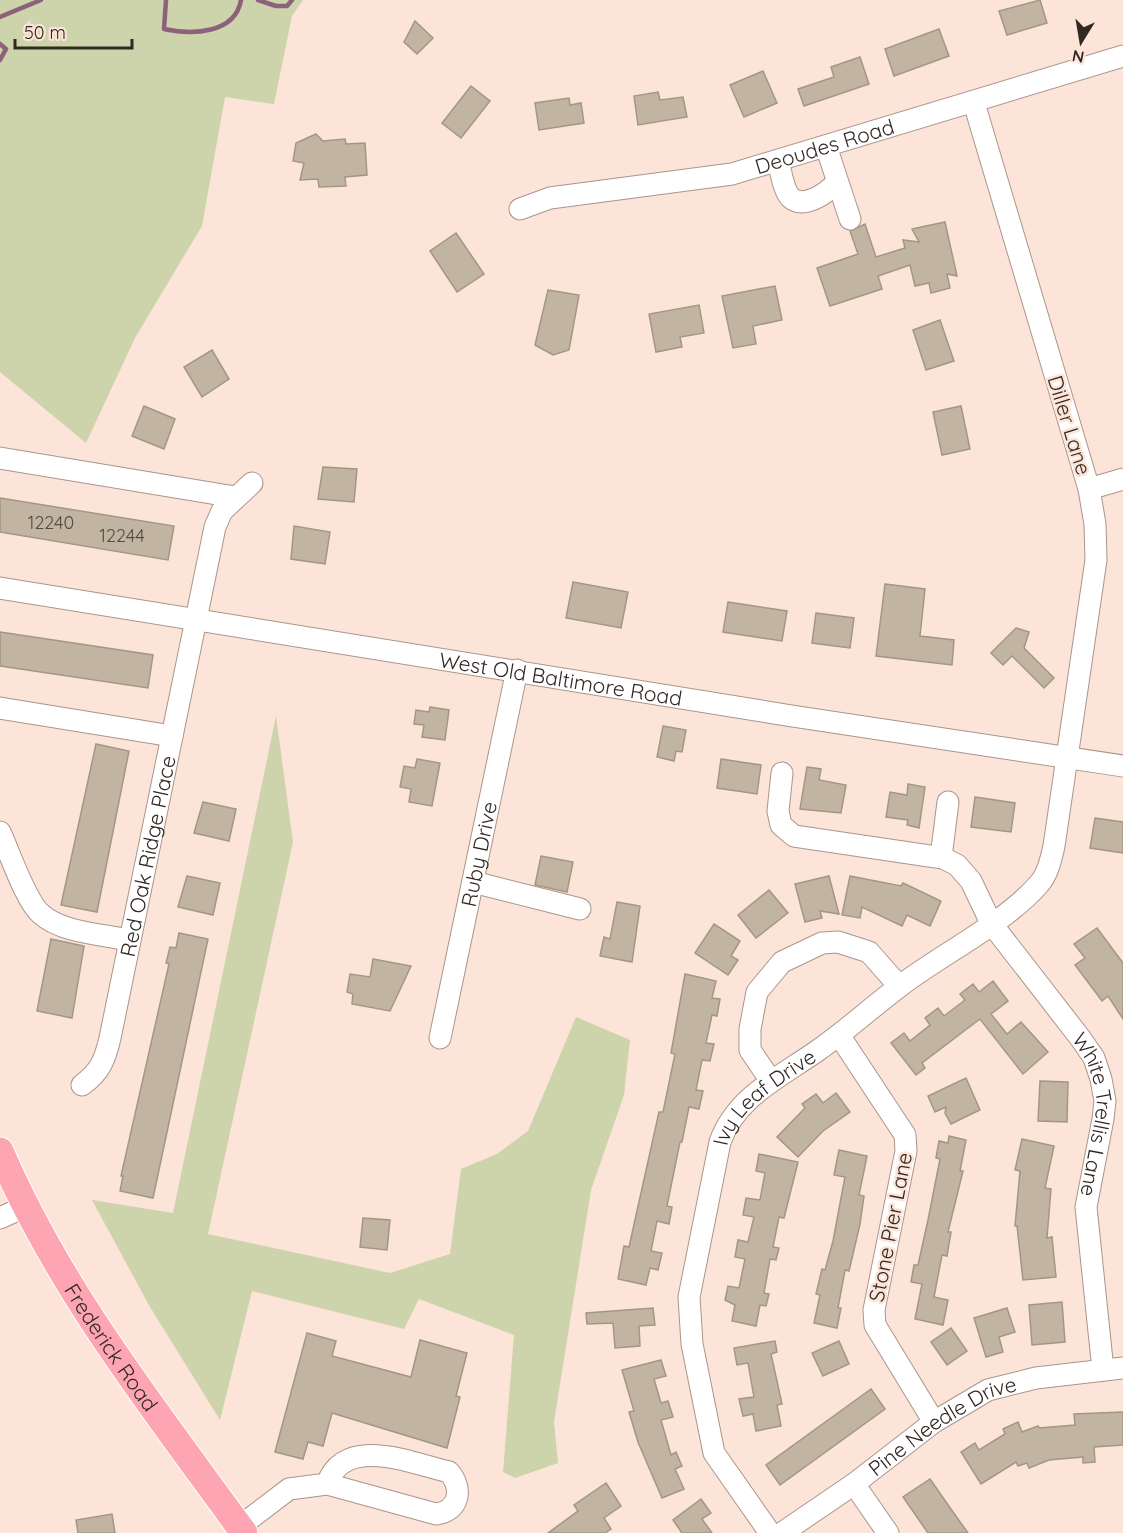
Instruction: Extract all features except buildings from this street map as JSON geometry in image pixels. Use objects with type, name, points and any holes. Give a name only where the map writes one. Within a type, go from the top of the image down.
[{"type":"main road","name":"Frederick Road","points":[[0,1151],[12,1212],[241,1530]]},
{"type":"street","name":"Deoudes Road","points":[[520,209],[550,198],[709,178],[974,103],[1123,56]]},
{"type":"street","name":"Diller Lane","points":[[974,103],[1089,489],[1095,524],[1096,560],[1067,757]]},
{"type":"street","points":[[826,146],[836,183],[850,219]]},
{"type":"street","points":[[778,160],[787,191],[791,198],[798,201],[808,200],[828,192],[836,183]]},
{"type":"street","points":[[0,459],[235,497]]},
{"type":"street","points":[[1089,489],[1123,479]]},
{"type":"street","name":"Red Oak Ridge Place","points":[[82,1085],[104,1064],[215,526],[222,511],[252,483]]},
{"type":"street","name":"West Old Baltimore Road","points":[[0,588],[780,714],[1123,766]]},
{"type":"street","name":"Ruby Drive","points":[[440,1038],[517,670]]},
{"type":"street","points":[[0,708],[172,736]]},
{"type":"street","name":"Ivy Leaf Drive","points":[[770,1533],[714,1453],[692,1344],[689,1297],[706,1204],[727,1122],[740,1106],[771,1082],[839,1035],[899,986],[992,923],[1041,883],[1050,865],[1067,757]]},
{"type":"street","points":[[782,773],[778,811],[781,825],[794,836],[940,857],[948,802]]},
{"type":"street","points":[[0,832],[32,903],[41,915],[64,926],[129,940]]},
{"type":"street","name":"White Trellis Lane","points":[[940,857],[957,865],[971,881],[992,923],[1094,1058],[1105,1101],[1086,1207],[1113,1369]]},
{"type":"street","points":[[473,882],[580,909]]},
{"type":"street","points":[[771,1082],[750,1050],[750,1029],[757,992],[768,974],[782,962],[822,943],[838,942],[869,952],[899,986]]},
{"type":"street","name":"Stone Pier Lane","points":[[839,1035],[905,1135],[906,1151],[874,1310],[875,1325],[934,1422]]},
{"type":"street","name":"Pine Needle Drive","points":[[782,1533],[854,1484],[934,1422],[988,1390],[1036,1378],[1113,1369]]},
{"type":"street","points":[[241,1530],[289,1489],[327,1484],[436,1515],[446,1513],[454,1506],[458,1492],[457,1481],[449,1472],[371,1454],[357,1455],[340,1463],[331,1472],[327,1484]]},
{"type":"street","points":[[854,1484],[888,1533]]},
{"type":"green space","points":[[0,0],[303,0],[292,16],[274,104],[225,97],[202,226],[135,338],[86,443],[0,372]]},
{"type":"green space","points":[[276,716],[293,842],[208,1234],[390,1273],[450,1254],[461,1169],[497,1154],[528,1131],[576,1017],[630,1040],[624,1095],[591,1190],[554,1422],[558,1463],[515,1478],[503,1472],[514,1335],[419,1299],[404,1329],[252,1291],[220,1420],[150,1307],[92,1200],[173,1213]]},
{"type":"waterway","points":[[0,17],[41,0]]},
{"type":"waterway","points":[[166,0],[164,29],[187,32],[221,26],[237,11],[241,0]]},
{"type":"waterway","points":[[258,0],[276,6],[287,6],[292,0]]},
{"type":"waterway","points":[[0,44],[6,49],[0,60]]}]
